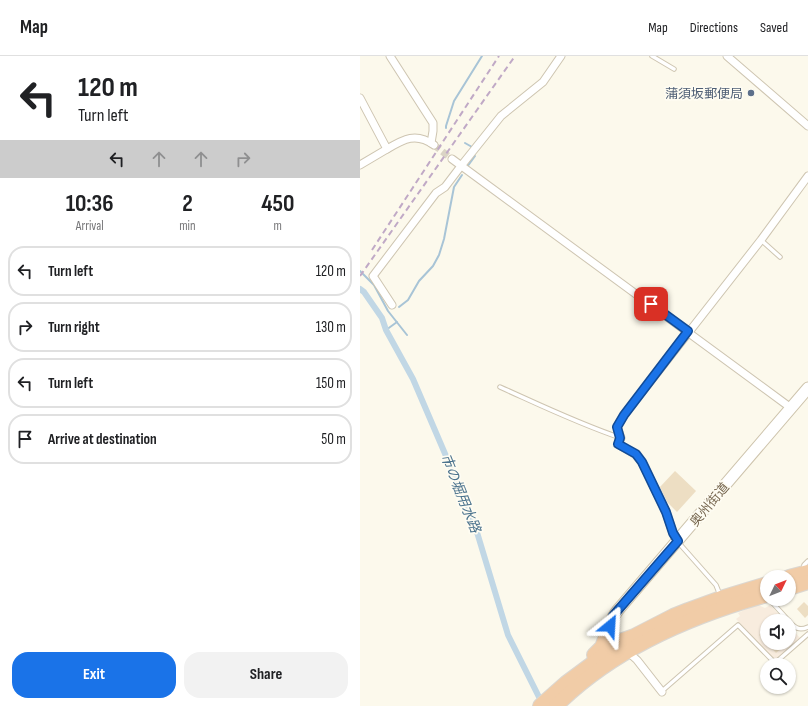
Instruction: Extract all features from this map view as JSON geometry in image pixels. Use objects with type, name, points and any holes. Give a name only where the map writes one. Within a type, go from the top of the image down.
[{"type":"highway","points":[[796,575],[807,572]]},
{"type":"highway","points":[[796,582],[807,572]]},
{"type":"highway","points":[[540,706],[554,703],[566,695],[606,664],[634,636],[673,616],[721,598],[760,586]]},
{"type":"highway","points":[[566,683],[601,657],[622,647],[686,622],[744,601],[760,597]]},
{"type":"highway","points":[[554,703],[572,672],[602,647],[609,628]]},
{"type":"main road","name":"奥州街道","points":[[609,628],[613,616],[808,388]]},
{"type":"main road","points":[[609,628],[611,635],[622,647]]},
{"type":"street","points":[[360,166],[387,149],[407,139],[421,138],[432,144],[433,123],[390,56]]},
{"type":"street","points":[[392,305],[373,276],[436,193],[445,187],[502,116],[543,82],[561,56]]},
{"type":"street","points":[[727,56],[808,126]]},
{"type":"street","points":[[360,98],[387,149]]},
{"type":"street","points":[[452,159],[791,408]]},
{"type":"street","points":[[678,541],[673,533],[666,512],[647,470],[639,457],[618,444],[620,438],[617,427],[624,415],[688,331],[761,240],[808,176]]},
{"type":"street","points":[[622,647],[637,660],[662,692]]},
{"type":"lane","points":[[652,56],[674,69]]},
{"type":"lane","points":[[662,62],[664,56]]},
{"type":"lane","points":[[761,240],[780,257]]},
{"type":"lane","points":[[500,387],[545,408],[620,438]]},
{"type":"lane","points":[[678,541],[716,585],[721,598]]},
{"type":"lane","points":[[775,606],[783,614]]},
{"type":"lane","points":[[662,692],[738,624],[775,663],[808,634]]},
{"type":"lane","points":[[796,628],[801,629],[808,627]]},
{"type":"shaded area","points":[[758,605],[765,608],[771,606],[778,614],[760,614],[760,644],[736,619],[740,616],[738,613]]},
{"type":"shaded area","points":[[796,634],[800,638],[796,642]]},
{"type":"shaded area","points":[[765,650],[786,650],[777,658],[773,658]]},
{"type":"building","points":[[675,471],[696,491],[677,512],[667,502],[660,487]]},
{"type":"building","points":[[804,602],[808,606],[808,615],[805,618],[797,609]]},
{"type":"waterway","points":[[446,128],[454,101],[482,56]]},
{"type":"waterway","points":[[465,143],[472,147]]},
{"type":"waterway","points":[[467,167],[475,156]]},
{"type":"waterway","points":[[399,307],[408,300],[419,281],[433,266],[439,255],[444,239],[454,187],[462,175]]},
{"type":"waterway","points":[[360,271],[374,285],[388,311],[407,335]]},
{"type":"waterway","name":"市の堀用水路","points":[[360,289],[364,292],[382,318],[386,330],[413,379],[473,519],[508,635],[543,705]]},
{"type":"waterway","points":[[386,330],[397,322]]},
{"type":"tunnel","points":[[434,145],[452,159]]},
{"type":"railway","points":[[372,250],[499,56]]},
{"type":"railway","points":[[360,276],[515,56]]},
{"type":"place","name":"蒲須坂郵便局","points":[[751,93]]},
{"type":"route","points":[[610,626],[613,616],[627,598],[678,541],[673,533],[666,512],[654,485],[639,457],[618,444],[620,438],[617,427],[624,415],[688,331],[651,304]]}]
